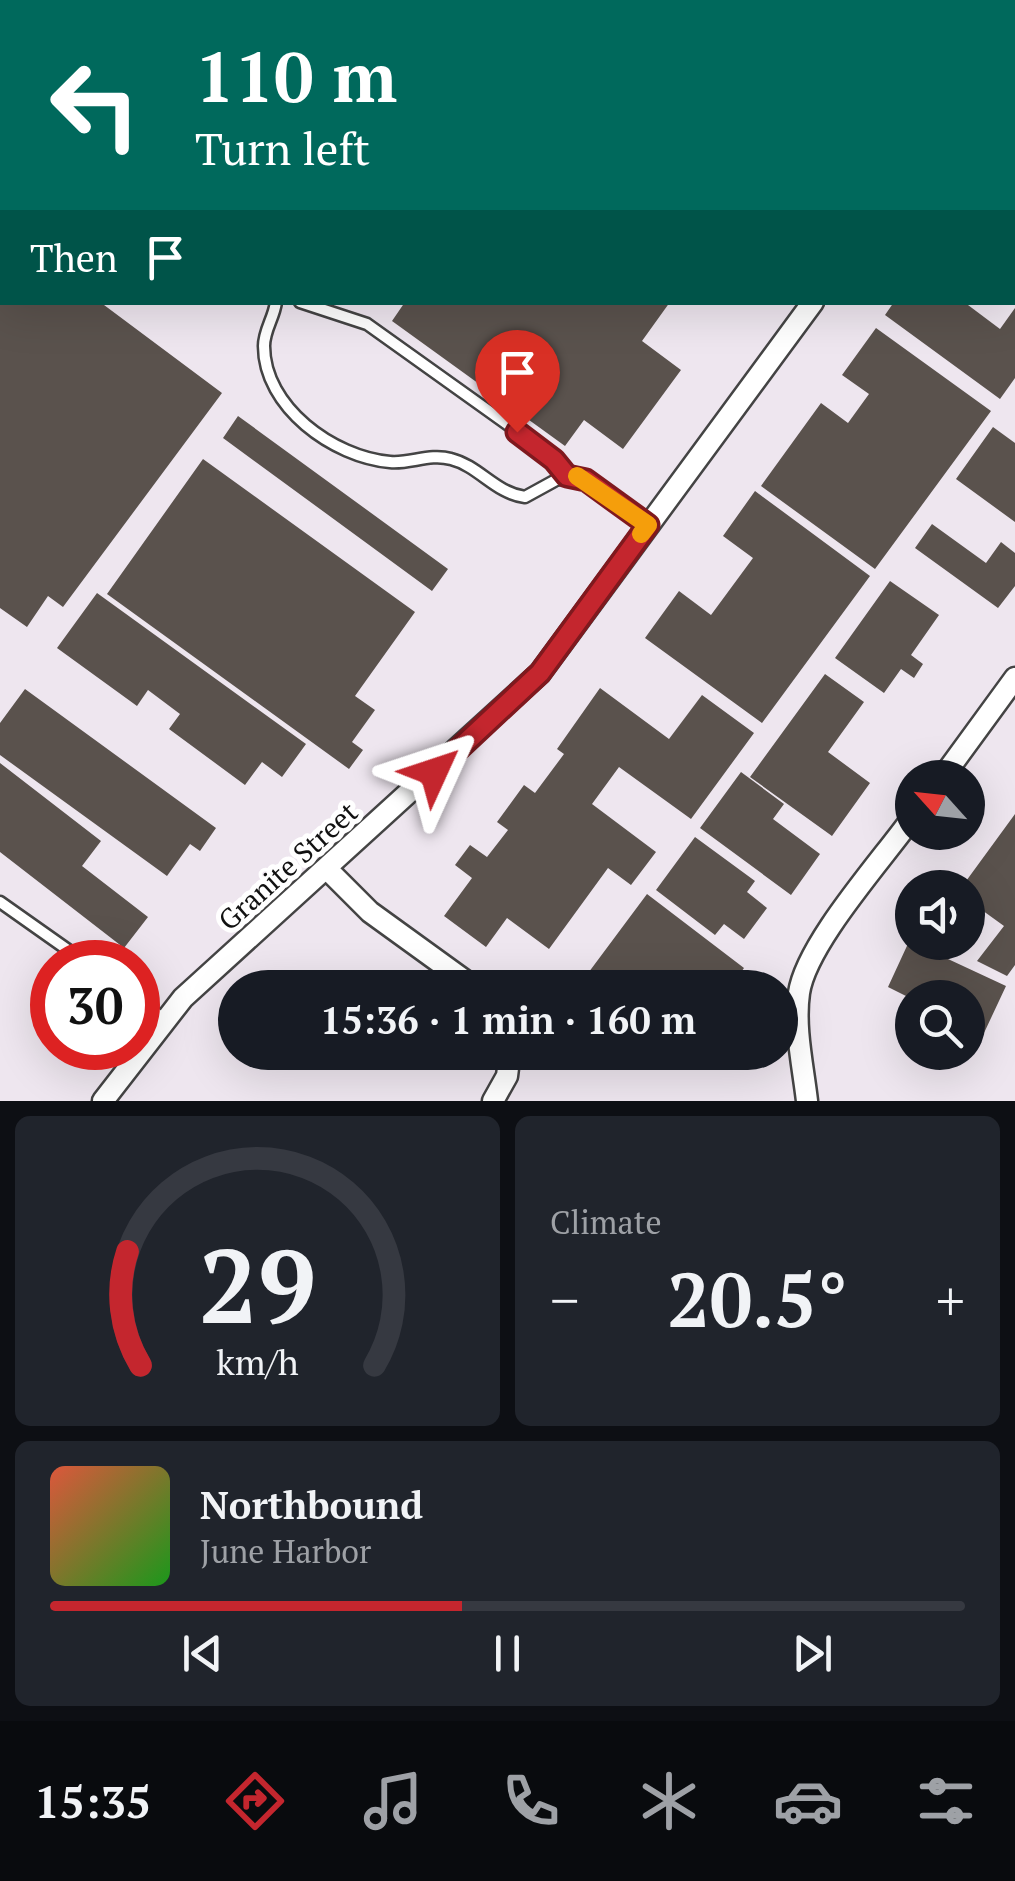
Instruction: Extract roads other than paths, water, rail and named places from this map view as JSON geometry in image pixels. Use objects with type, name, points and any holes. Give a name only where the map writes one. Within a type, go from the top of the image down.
[{"type":"street","name":"Granite Street","points":[[103,1101],[164,1019],[540,673],[811,305]]},
{"type":"street","points":[[955,760],[1015,678]]},
{"type":"street","points":[[807,1101],[798,1014],[801,982],[821,943],[895,841]]},
{"type":"street","points":[[326,868],[370,912],[450,970]]},
{"type":"street","points":[[493,1101],[508,1070]]},
{"type":"lane","points":[[275,305],[264,343],[267,370],[280,398],[328,440],[390,462],[452,459],[502,490],[525,497],[567,476]]},
{"type":"lane","points":[[309,305],[368,324],[542,449],[567,476],[586,480],[648,525]]},
{"type":"lane","points":[[0,902],[53,940]]},
{"type":"lane","points":[[160,1016],[164,1019]]}]
